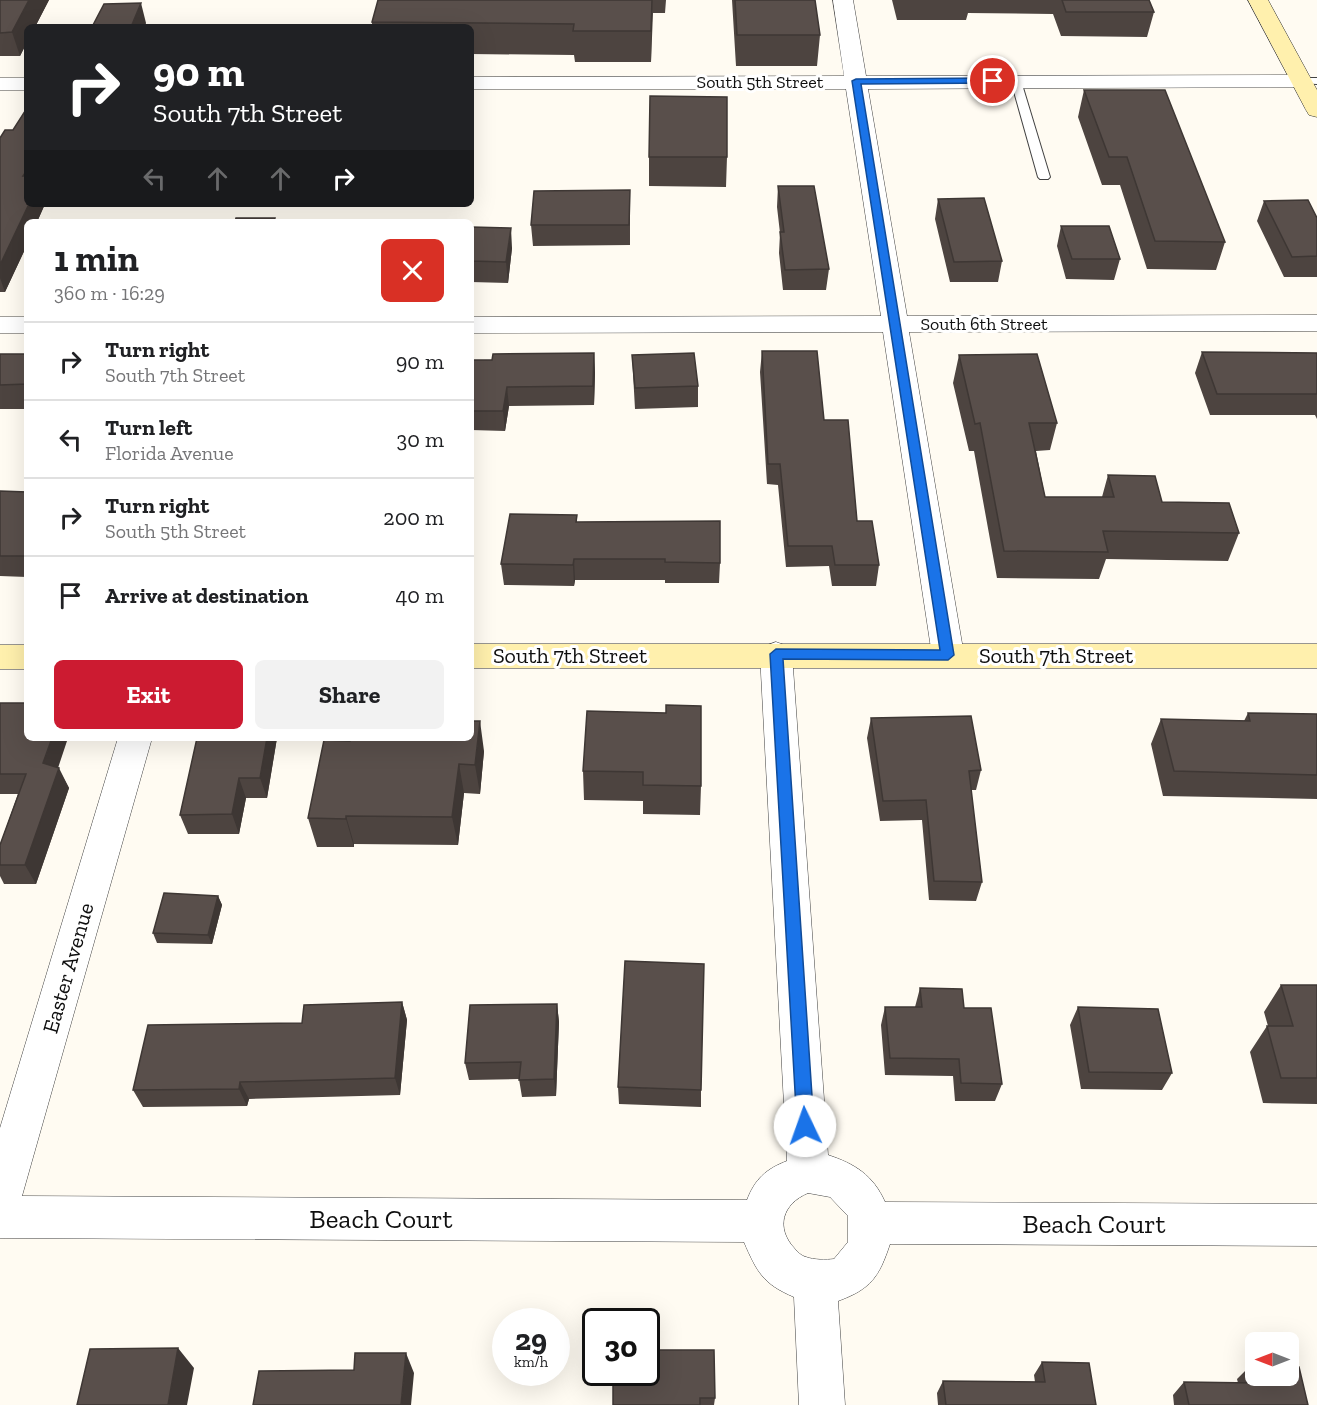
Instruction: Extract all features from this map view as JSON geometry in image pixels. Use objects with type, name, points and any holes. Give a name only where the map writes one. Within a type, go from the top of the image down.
[{"type":"street","points":[[843,0],[948,655]]},
{"type":"street","points":[[1258,0],[1309,81],[1316,108]]},
{"type":"street","name":"South 5th Street","points":[[474,83],[1309,81]]},
{"type":"street","points":[[1,85],[24,84]]},
{"type":"street","name":"South 6th Street","points":[[474,325],[1317,323]]},
{"type":"street","points":[[0,325],[24,325]]},
{"type":"street","points":[[776,654],[808,1173]]},
{"type":"street","name":"South 7th Street","points":[[474,656],[776,654],[1317,656]]},
{"type":"street","points":[[0,657],[24,657]]},
{"type":"street","name":"Easter Avenue","points":[[0,1198],[134,741]]},
{"type":"street","points":[[808,1173],[829,1175],[845,1182],[867,1207],[872,1223],[872,1242],[865,1258],[853,1272],[837,1280],[815,1283],[801,1280],[784,1270],[771,1256],[763,1239],[761,1221],[772,1192],[783,1181],[808,1173]]},
{"type":"street","name":"Beach Court","points":[[0,1217],[761,1221]]},
{"type":"street","name":"Beach Court","points":[[872,1223],[1317,1225]]},
{"type":"street","points":[[815,1283],[822,1405]]},
{"type":"lane","points":[[1016,81],[1044,177]]},
{"type":"building","points":[[0,0],[29,0],[12,32],[0,33]]},
{"type":"building","points":[[378,0],[652,0],[651,31],[573,31],[574,24],[372,22]]},
{"type":"building","points":[[735,0],[815,0],[820,35],[737,35]]},
{"type":"building","points":[[1062,0],[1149,0],[1154,12],[1066,12]]},
{"type":"building","points":[[141,3],[132,24],[94,24],[104,4]]},
{"type":"building","points":[[1084,90],[1165,90],[1225,242],[1155,241],[1127,157],[1109,157]]},
{"type":"building","points":[[650,96],[727,97],[727,157],[649,157]]},
{"type":"building","points":[[24,113],[24,207],[28,207],[0,265],[0,138],[5,130],[13,130]]},
{"type":"building","points":[[778,186],[814,186],[829,269],[785,270],[780,232],[784,232]]},
{"type":"building","points":[[630,190],[629,225],[531,225],[534,191]]},
{"type":"building","points":[[984,198],[1002,261],[954,262],[938,199]]},
{"type":"building","points":[[1308,200],[1317,218],[1317,256],[1292,257],[1264,201]]},
{"type":"building","points":[[236,218],[275,218],[275,219]]},
{"type":"building","points":[[1061,226],[1109,226],[1120,259],[1072,259]]},
{"type":"building","points":[[474,227],[511,228],[506,262],[474,261]]},
{"type":"building","points":[[762,351],[817,351],[824,420],[848,420],[857,521],[872,521],[879,565],[835,565],[832,546],[788,546],[780,464],[768,464]]},
{"type":"building","points":[[1202,352],[1317,353],[1317,394],[1217,394]]},
{"type":"building","points":[[594,353],[593,386],[507,387],[503,411],[474,411],[474,360],[492,360],[493,354]]},
{"type":"building","points":[[694,353],[698,386],[635,388],[632,355]]},
{"type":"building","points":[[0,354],[24,354],[24,384],[0,385]]},
{"type":"building","points":[[1037,354],[1057,423],[1029,423],[1045,497],[1114,497],[1108,475],[1155,476],[1162,502],[1229,503],[1239,533],[1103,531],[1108,552],[1004,551],[980,423],[975,424],[959,355]]},
{"type":"building","points":[[0,491],[24,492],[24,556],[0,556]]},
{"type":"building","points":[[510,514],[577,515],[576,522],[720,521],[720,563],[665,562],[665,559],[574,559],[573,565],[501,564]]},
{"type":"building","points":[[0,703],[24,703],[24,741],[51,741],[43,763],[59,768],[25,865],[0,865],[0,845],[26,774],[0,774]]},
{"type":"building","points":[[666,705],[701,706],[701,786],[643,785],[643,772],[583,771],[587,711],[666,713]]},
{"type":"building","points":[[1248,713],[1317,714],[1317,775],[1174,771],[1161,719],[1250,721]]},
{"type":"building","points":[[971,716],[981,770],[969,771],[982,882],[934,881],[926,800],[883,801],[871,718]]},
{"type":"building","points":[[474,721],[480,721],[475,765],[459,764],[452,817],[308,818],[324,741],[474,741]]},
{"type":"building","points":[[196,741],[266,741],[260,778],[239,778],[232,814],[180,815]]},
{"type":"building","points":[[164,893],[218,896],[208,935],[153,933]]},
{"type":"building","points":[[625,961],[704,964],[701,1090],[618,1087]]},
{"type":"building","points":[[1281,985],[1317,985],[1317,1078],[1281,1078],[1267,1026],[1293,1026]]},
{"type":"building","points":[[920,988],[962,989],[964,1008],[991,1008],[1002,1084],[961,1083],[959,1059],[890,1058],[885,1007],[922,1007]]},
{"type":"building","points":[[402,1002],[395,1078],[240,1082],[239,1089],[133,1090],[148,1025],[302,1023],[304,1005]]},
{"type":"building","points":[[557,1004],[554,1079],[519,1080],[521,1062],[465,1063],[470,1005]]},
{"type":"building","points":[[1078,1007],[1158,1009],[1172,1073],[1089,1072]]},
{"type":"building","points":[[178,1348],[168,1405],[77,1405],[90,1349]]},
{"type":"building","points":[[660,1350],[714,1350],[715,1398],[700,1398],[700,1405],[613,1405],[613,1386],[660,1386]]},
{"type":"building","points":[[355,1353],[406,1353],[401,1405],[253,1405],[259,1371],[354,1370]]},
{"type":"building","points":[[1042,1362],[1089,1363],[1096,1405],[946,1405],[943,1381],[1045,1382]]},
{"type":"building","points":[[1299,1367],[1308,1405],[1189,1405],[1184,1382],[1245,1383],[1245,1386],[1299,1386]]},
{"type":"route","points":[[805,1126],[776,654],[948,655],[856,81],[993,81]]}]
